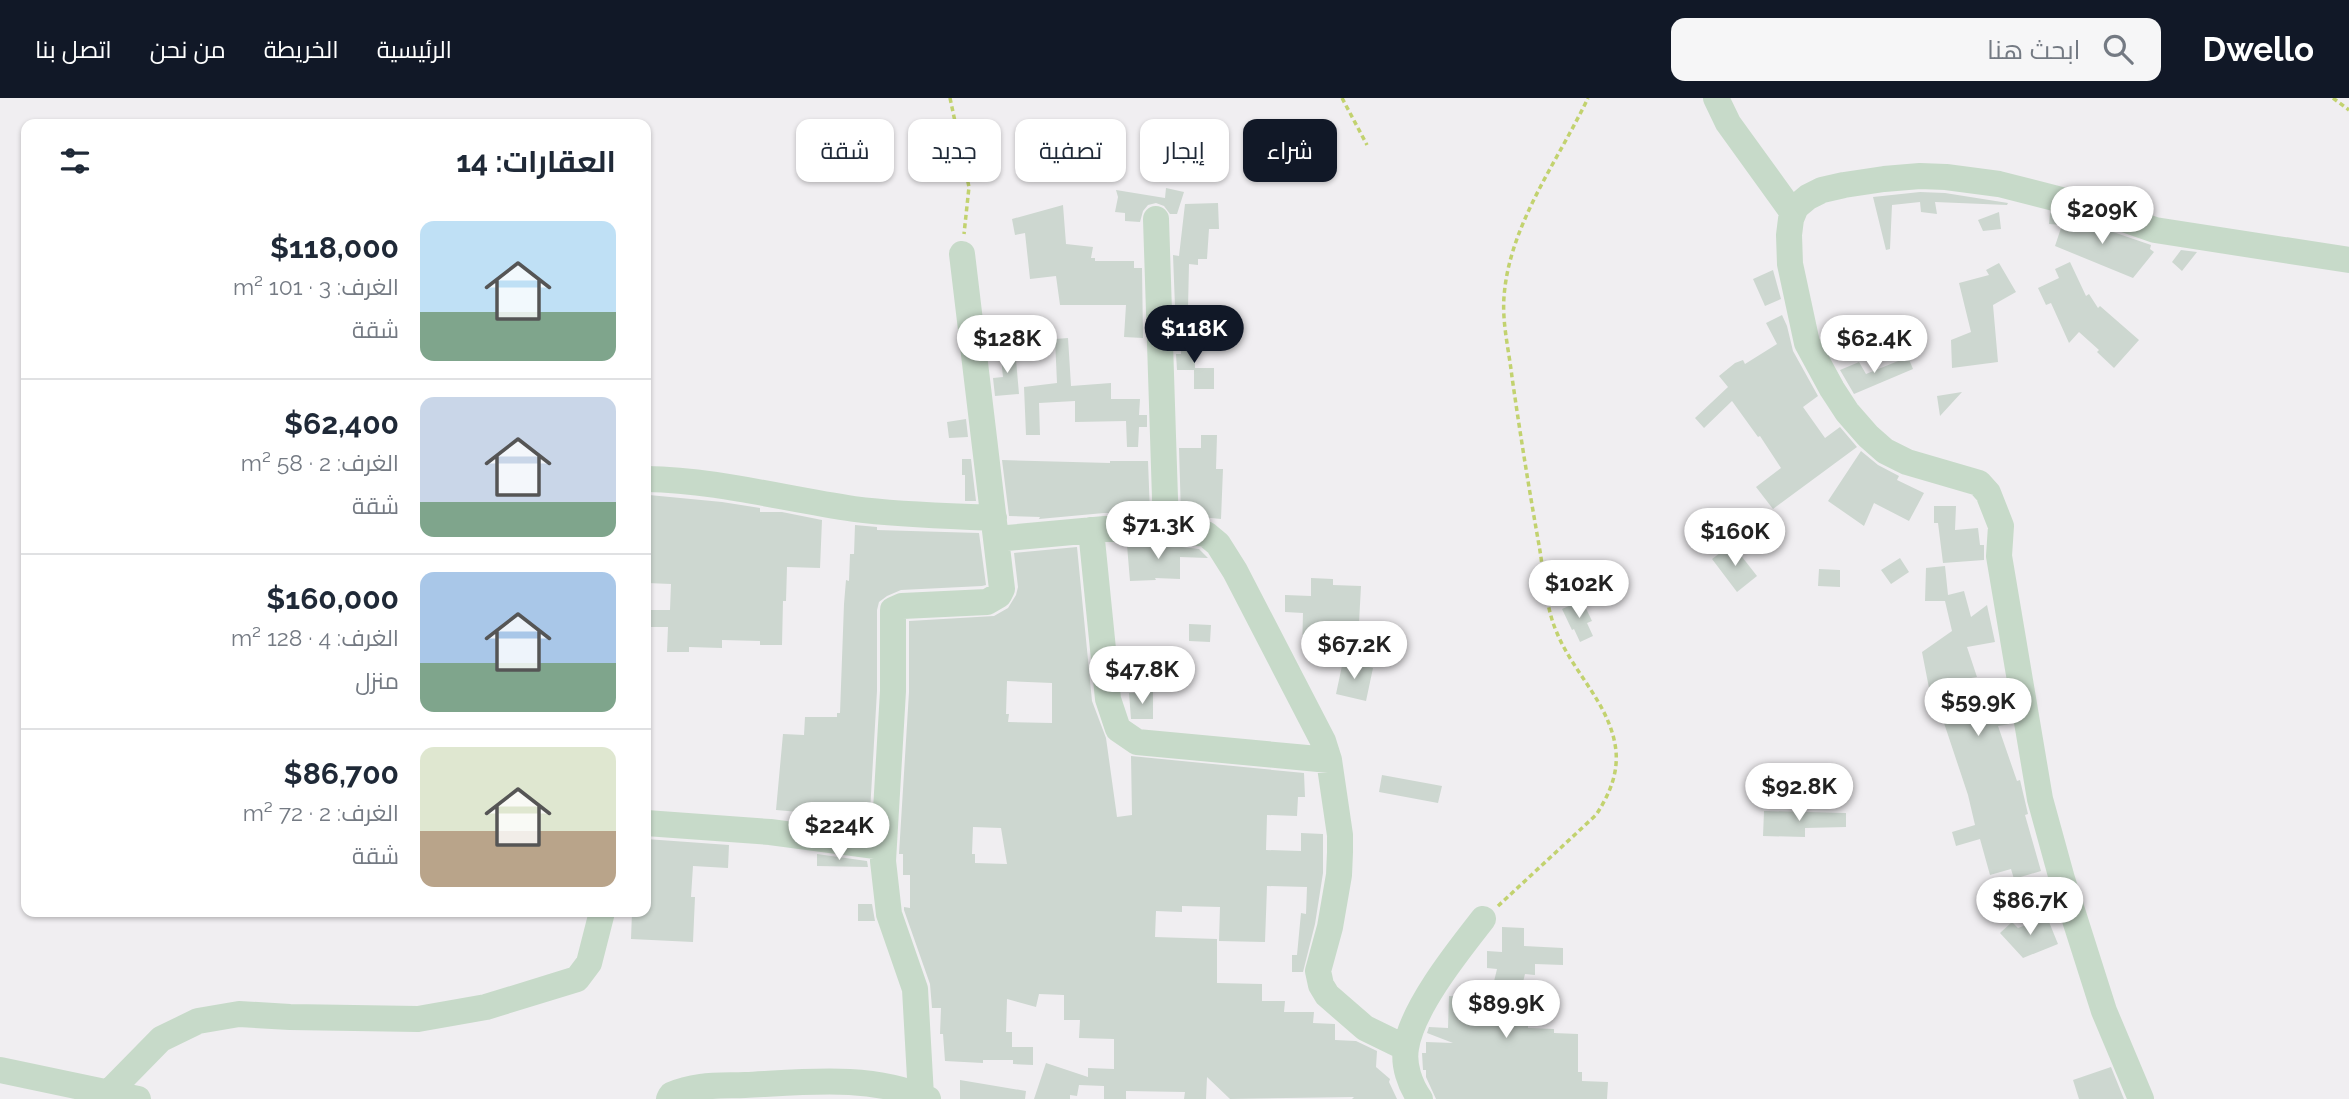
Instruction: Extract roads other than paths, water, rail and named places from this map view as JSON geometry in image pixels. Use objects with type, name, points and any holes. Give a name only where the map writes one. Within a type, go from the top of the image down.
[{"type":"street","points":[[1716,98],[1728,123],[1793,213]]},
{"type":"street","points":[[2141,1099],[2104,1011],[2040,799],[1999,556],[2001,526],[1988,494],[1979,483],[1907,462],[1885,451],[1847,412],[1807,343],[1788,248],[1793,213],[1802,202],[1822,190],[1884,179],[1946,177],[1999,184],[2089,207],[2155,230],[2349,260]]},
{"type":"street","points":[[1156,219],[1166,529]]},
{"type":"street","points":[[669,1099],[671,1095],[694,1086],[812,1082],[880,1084],[924,1098],[915,989],[889,914],[884,882],[883,847],[893,691],[893,610],[902,606],[987,602],[994,599],[1002,589],[962,254]]},
{"type":"street","points":[[651,479],[717,484],[855,509],[995,529],[1166,529],[1206,534],[1218,544],[1323,741],[1329,760],[1340,835],[1339,875],[1330,927],[1320,960],[1319,978],[1327,995],[1365,1028],[1406,1048]]},
{"type":"street","points":[[1091,530],[1108,699],[1118,729],[1136,742],[1329,760]]},
{"type":"street","points":[[651,823],[770,832],[883,847]]},
{"type":"street","points":[[108,1093],[161,1039],[198,1021],[239,1014],[418,1019],[485,1007],[577,979],[589,964],[601,917]]},
{"type":"street","points":[[1420,1099],[1408,1073],[1406,1048],[1412,1025],[1459,949],[1483,919]]},
{"type":"street","points":[[0,1070],[138,1099]]}]
